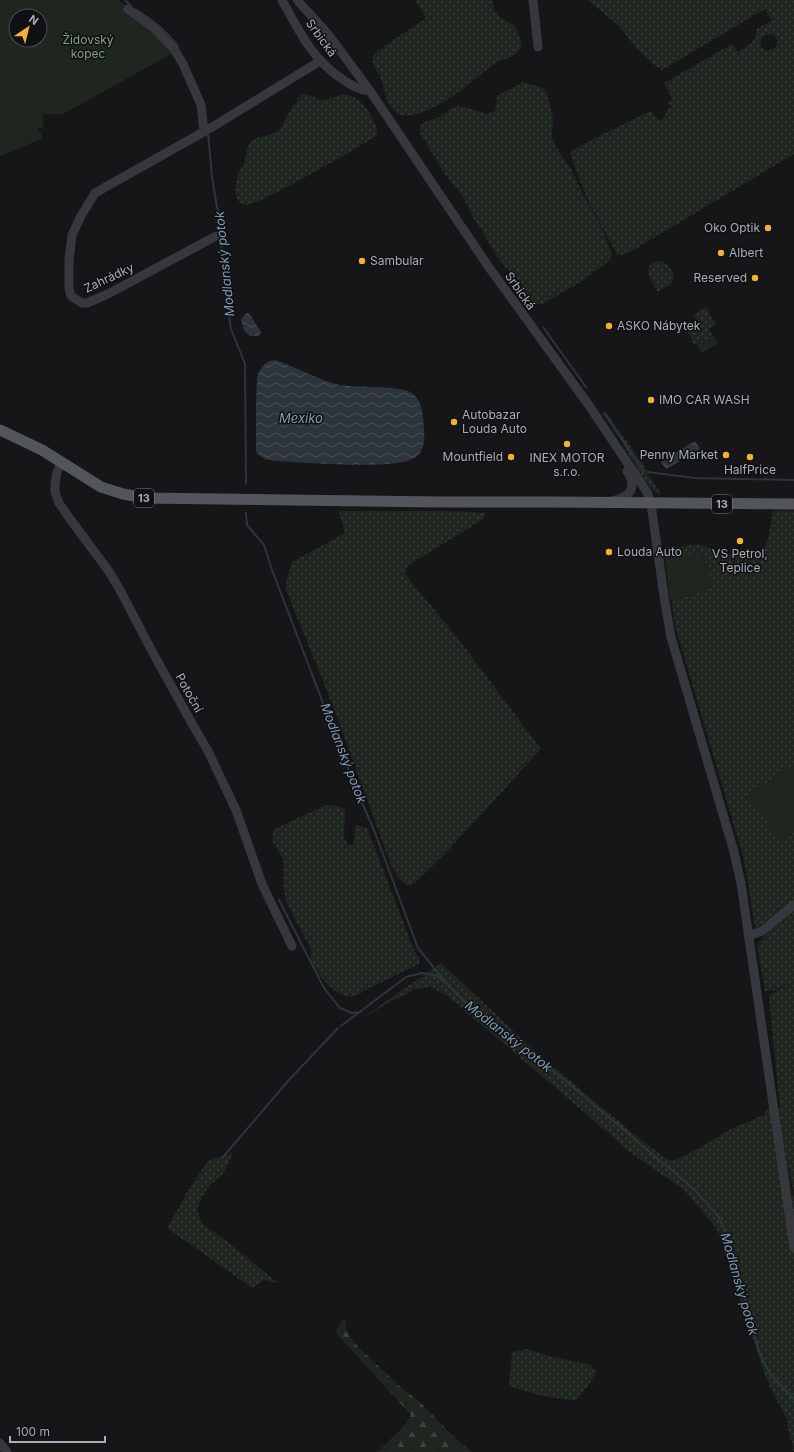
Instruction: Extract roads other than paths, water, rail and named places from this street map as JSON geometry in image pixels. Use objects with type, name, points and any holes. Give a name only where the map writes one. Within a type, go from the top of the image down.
[{"type":"main road","name":"13","points":[[0,430],[32,445],[94,483],[114,492],[145,498],[382,502],[794,504]]},
{"type":"street","name":"Srbická","points":[[282,0],[298,29],[320,61],[350,84],[362,90],[370,91]]},
{"type":"street","name":"Srbická","points":[[297,0],[328,34],[370,91],[488,266],[588,404],[647,492],[651,504],[671,637],[734,852],[741,883],[794,1248]]},
{"type":"street","points":[[533,0],[538,47]]},
{"type":"street","points":[[128,9],[155,29],[174,49],[201,105],[204,131]]},
{"type":"street","name":"Zahrádky","points":[[216,236],[108,294],[87,303],[82,303],[71,296],[69,288],[69,274],[72,235],[81,216],[95,193],[214,126],[320,61]]},
{"type":"street","points":[[604,503],[624,497],[629,492],[632,485],[630,475],[621,460],[619,449]]},
{"type":"street","name":"Potoční","points":[[61,463],[54,484],[55,492],[60,503],[70,520],[108,570],[120,590],[153,653],[208,751],[236,810],[262,884],[292,946]]},
{"type":"street","points":[[748,936],[762,931],[794,904]]},
{"type":"street","points":[[0,1444],[7,1452]]},
{"type":"water","points":[[246,313],[249,313],[261,332],[259,336],[250,336],[244,330],[241,320]]},
{"type":"water","name":"Mexiko","points":[[275,360],[323,380],[340,385],[398,389],[406,390],[412,393],[416,396],[423,414],[424,436],[421,452],[416,457],[406,461],[390,464],[370,465],[305,463],[265,459],[256,452],[257,377],[263,366],[268,362]]},
{"type":"water","points":[[695,441],[700,449],[666,469],[661,462]]},
{"type":"waterway","name":"Modlanský potok","points":[[125,0],[131,6]]},
{"type":"waterway","name":"Modlanský potok","points":[[135,9],[158,25],[178,46]]},
{"type":"waterway","name":"Modlanský potok","points":[[208,133],[212,177],[217,207],[221,219],[220,240],[224,259],[223,277],[226,287],[231,329],[245,364],[246,484]]},
{"type":"waterway","points":[[543,327],[586,387]]},
{"type":"waterway","points":[[605,414],[644,472]]},
{"type":"waterway","points":[[648,472],[694,478],[794,480]]},
{"type":"waterway","name":"Modlanský potok","points":[[246,513],[247,525],[264,545],[272,570],[356,789],[374,830],[418,948],[447,984],[476,1013],[529,1050],[695,1190],[719,1217],[730,1244],[759,1352],[771,1375],[794,1399]]},
{"type":"waterway","points":[[279,900],[324,988],[340,1008],[352,1013],[360,1012]]},
{"type":"waterway","points":[[341,1026],[406,977],[422,973],[435,975],[445,982]]},
{"type":"waterway","points":[[223,1157],[288,1081],[338,1028]]},
{"type":"place","name":"Oko Optik","points":[[768,228]]},
{"type":"place","name":"Albert","points":[[721,253]]},
{"type":"place","name":"Sambular","points":[[362,261]]},
{"type":"place","name":"Reserved","points":[[755,278]]},
{"type":"place","name":"ASKO Nábytek","points":[[609,326]]},
{"type":"place","name":"IMO CAR WASH","points":[[651,400]]},
{"type":"place","name":"Autobazar Louda Auto","points":[[454,422]]},
{"type":"place","name":"INEX MOTOR s.r.o.","points":[[567,444]]},
{"type":"place","name":"Penny Market","points":[[726,455]]},
{"type":"place","name":"Mountfield","points":[[511,457]]},
{"type":"place","name":"HalfPrice","points":[[750,457]]},
{"type":"place","name":"VS Petrol, Teplice","points":[[740,541]]},
{"type":"place","name":"Louda Auto","points":[[609,552]]},
{"type":"park label","name":"Židovský kopec","points":[[88,47]]}]
